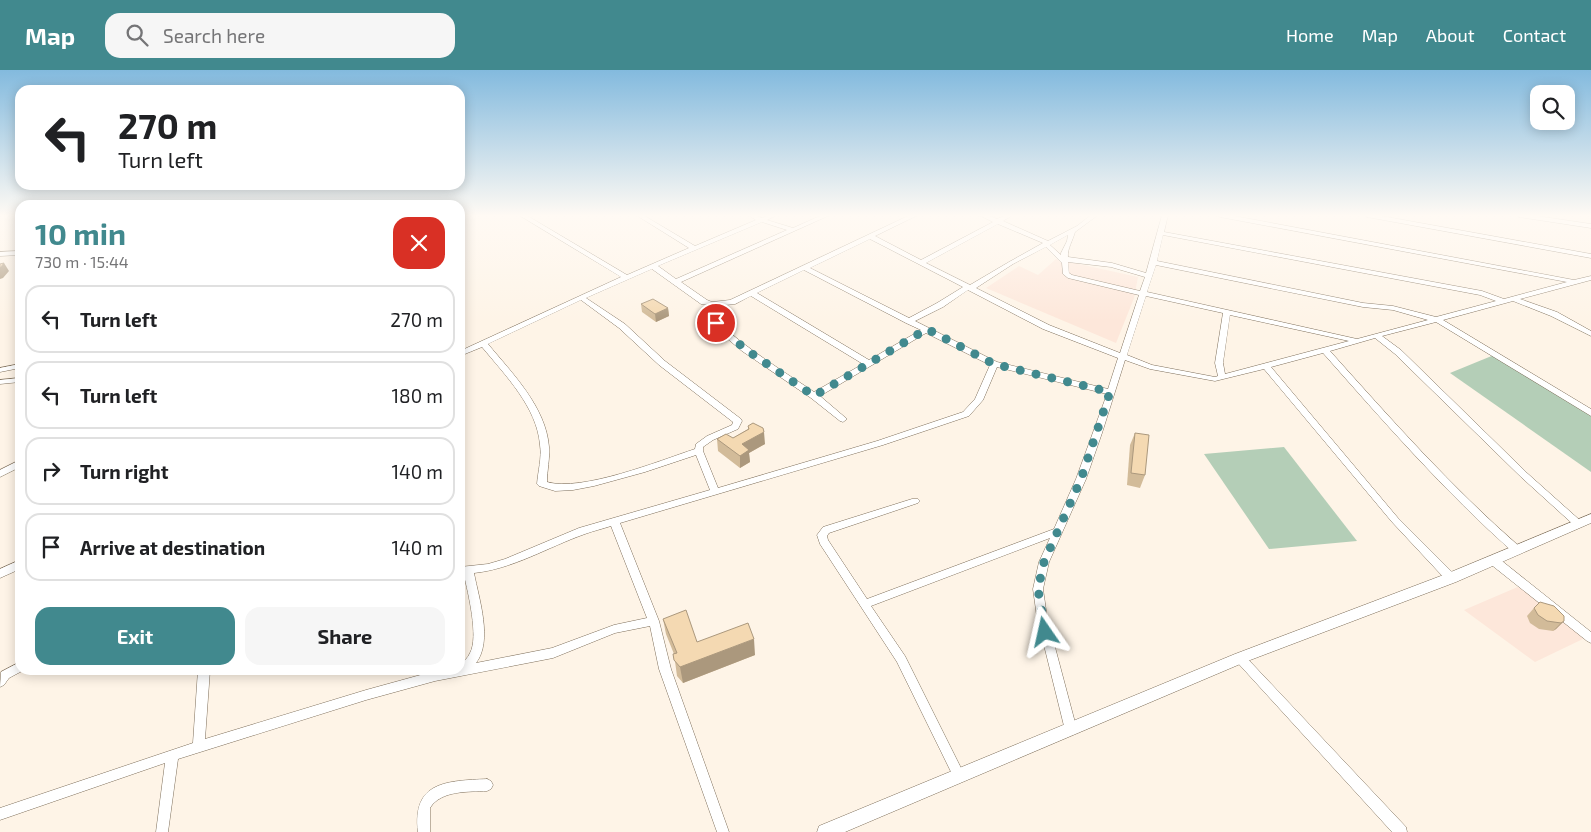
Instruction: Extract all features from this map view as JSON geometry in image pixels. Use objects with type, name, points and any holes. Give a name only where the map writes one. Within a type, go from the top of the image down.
[{"type":"main road","points":[[825,832],[1240,658],[1451,578],[1585,521]]},
{"type":"street","points":[[582,251],[626,277]]},
{"type":"street","points":[[465,352],[581,297],[687,251]]},
{"type":"street","points":[[676,282],[747,251]]},
{"type":"street","points":[[653,266],[704,302],[712,304],[732,302],[842,251]]},
{"type":"street","points":[[897,251],[1046,327],[1150,367],[1205,379],[1326,351],[1591,278]]},
{"type":"street","points":[[921,263],[944,251]]},
{"type":"street","points":[[909,321],[1035,251]]},
{"type":"street","points":[[1054,251],[1065,261],[1112,264],[1148,276]]},
{"type":"street","points":[[1067,251],[1065,261],[1066,274],[1070,277],[1357,342]]},
{"type":"street","points":[[1071,730],[1042,617],[1038,589],[1044,562],[1081,479],[1157,251]]},
{"type":"street","points":[[1256,251],[1482,293],[1504,302]]},
{"type":"street","points":[[1408,251],[1575,282]]},
{"type":"street","points":[[1561,251],[1591,256]]},
{"type":"street","points":[[0,254],[15,253]]},
{"type":"street","points":[[1153,262],[1363,306],[1400,310],[1438,320],[1591,413]]},
{"type":"street","points":[[805,268],[994,364],[1110,392]]},
{"type":"street","points":[[752,293],[869,364]]},
{"type":"street","points":[[581,297],[622,326],[662,363],[738,421],[735,427],[703,442],[699,446],[699,451],[715,492]]},
{"type":"street","points":[[1513,299],[1554,314],[1591,334]]},
{"type":"street","points":[[712,304],[713,319],[726,334],[814,396],[843,419]]},
{"type":"street","points":[[1222,376],[1220,363],[1227,312]]},
{"type":"street","points":[[814,396],[927,329]]},
{"type":"street","points":[[1377,336],[1398,352],[1524,475],[1585,521]]},
{"type":"street","points":[[483,343],[512,379],[539,423],[545,454],[542,484],[549,488],[562,489],[592,484],[699,451]]},
{"type":"street","points":[[1326,351],[1382,414],[1483,520],[1517,550]]},
{"type":"street","points":[[465,571],[508,562],[582,531],[880,443],[966,414],[979,400],[994,364]]},
{"type":"street","points":[[1265,365],[1395,520],[1451,578]]},
{"type":"street","points":[[0,370],[15,367]]},
{"type":"street","points":[[0,382],[15,380]]},
{"type":"street","points":[[0,474],[15,466]]},
{"type":"street","points":[[915,501],[826,530],[822,535],[823,541],[901,659],[959,776]]},
{"type":"street","points":[[614,521],[654,621],[665,669],[723,832]]},
{"type":"street","points":[[864,604],[1059,531]]},
{"type":"street","points":[[1493,560],[1591,638]]},
{"type":"street","points":[[0,574],[15,566]]},
{"type":"street","points":[[465,574],[476,613],[477,646],[475,655],[465,667]]},
{"type":"street","points":[[465,670],[553,653],[614,629],[654,621]]},
{"type":"street","points":[[1240,658],[1401,832]]},
{"type":"street","points":[[0,682],[5,675],[15,670]]},
{"type":"street","points":[[199,746],[204,675]]},
{"type":"street","points":[[0,814],[199,746],[407,684],[445,675]]},
{"type":"street","points":[[162,832],[172,755]]},
{"type":"street","points":[[424,832],[423,814],[426,802],[436,793],[487,784]]},
{"type":"shaded area","points":[[1056,259],[1138,277],[1134,298],[1116,343],[986,288],[1019,266],[1038,275]]},
{"type":"shaded area","points":[[1520,586],[1585,638],[1535,662],[1464,610]]},
{"type":"green space","points":[[1494,355],[1591,414],[1591,472],[1450,373]]},
{"type":"green space","points":[[1284,447],[1357,541],[1269,549],[1204,454]]},
{"type":"building","points":[[653,299],[668,308],[655,314],[641,304]]},
{"type":"building","points":[[753,423],[763,428],[764,432],[742,444],[749,450],[740,456],[717,439],[726,434],[733,438],[749,429],[748,426]]},
{"type":"building","points":[[1135,433],[1149,435],[1145,475],[1131,473]]},
{"type":"building","points":[[1540,602],[1554,606],[1564,616],[1564,621],[1561,623],[1547,621],[1538,615],[1534,608]]},
{"type":"building","points":[[686,610],[697,642],[748,623],[754,639],[680,667],[674,660],[673,654],[677,653],[663,619]]},
{"type":"route","points":[[716,323],[726,334],[745,349],[814,396],[927,329],[994,364],[1110,392],[1098,433],[1081,479],[1044,562],[1038,589],[1045,632]]}]
